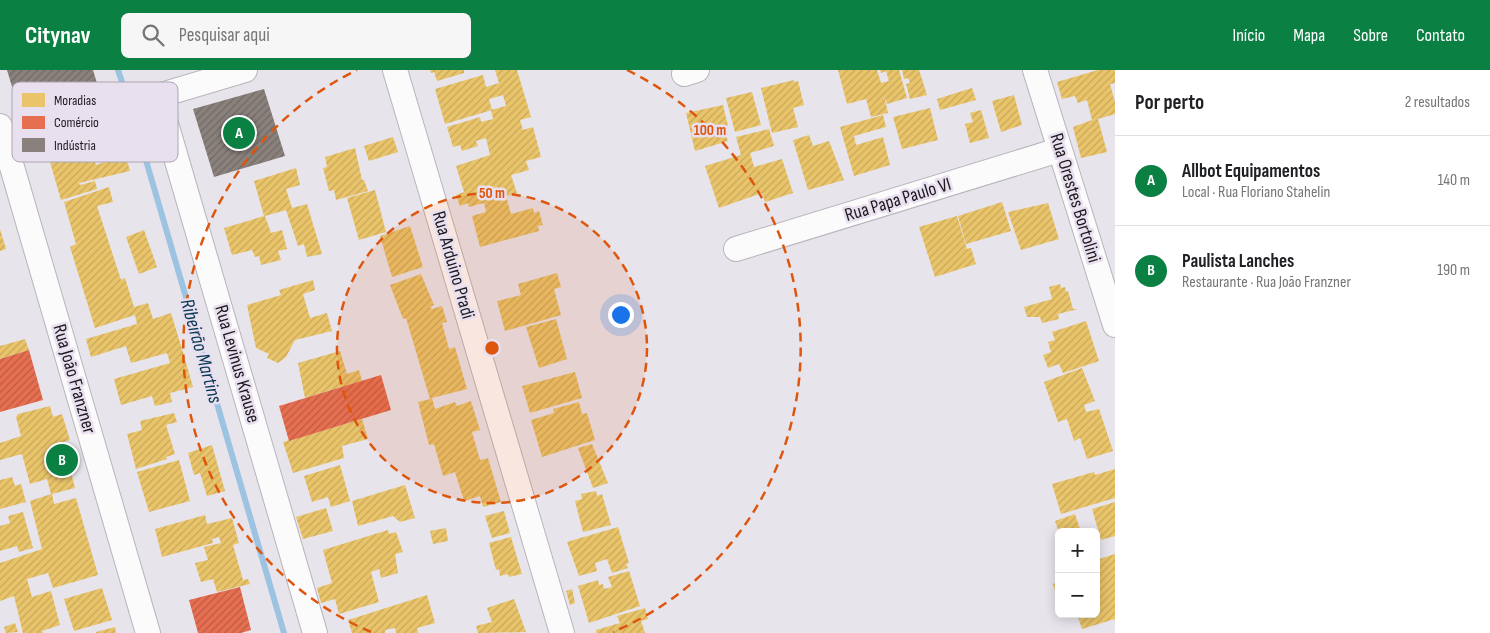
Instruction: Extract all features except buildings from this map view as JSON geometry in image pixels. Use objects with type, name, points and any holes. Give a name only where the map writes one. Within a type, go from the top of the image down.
[{"type":"street","points":[[178,90],[245,70]]},
{"type":"street","name":"Rua Arduino Pradi","points":[[395,70],[562,633]]},
{"type":"street","name":"Rua Orestes Bortolini","points":[[1035,70],[1115,325]]},
{"type":"street","name":"Rua João Franzner","points":[[2,137],[148,633]]},
{"type":"street","name":"Rua Papa Paulo VI","points":[[736,249],[1060,150]]},
{"type":"street","name":"Rua Levinus Krause","points":[[171,162],[315,633]]},
{"type":"waterway","name":"Ribeirão Martins","points":[[118,70],[122,82]]},
{"type":"waterway","name":"Ribeirão Martins","points":[[146,162],[284,633]]},
{"type":"place","name":"Allbot Equipamentos","points":[[239,133]]},
{"type":"place","name":"Paulista Lanches","points":[[62,460]]}]
